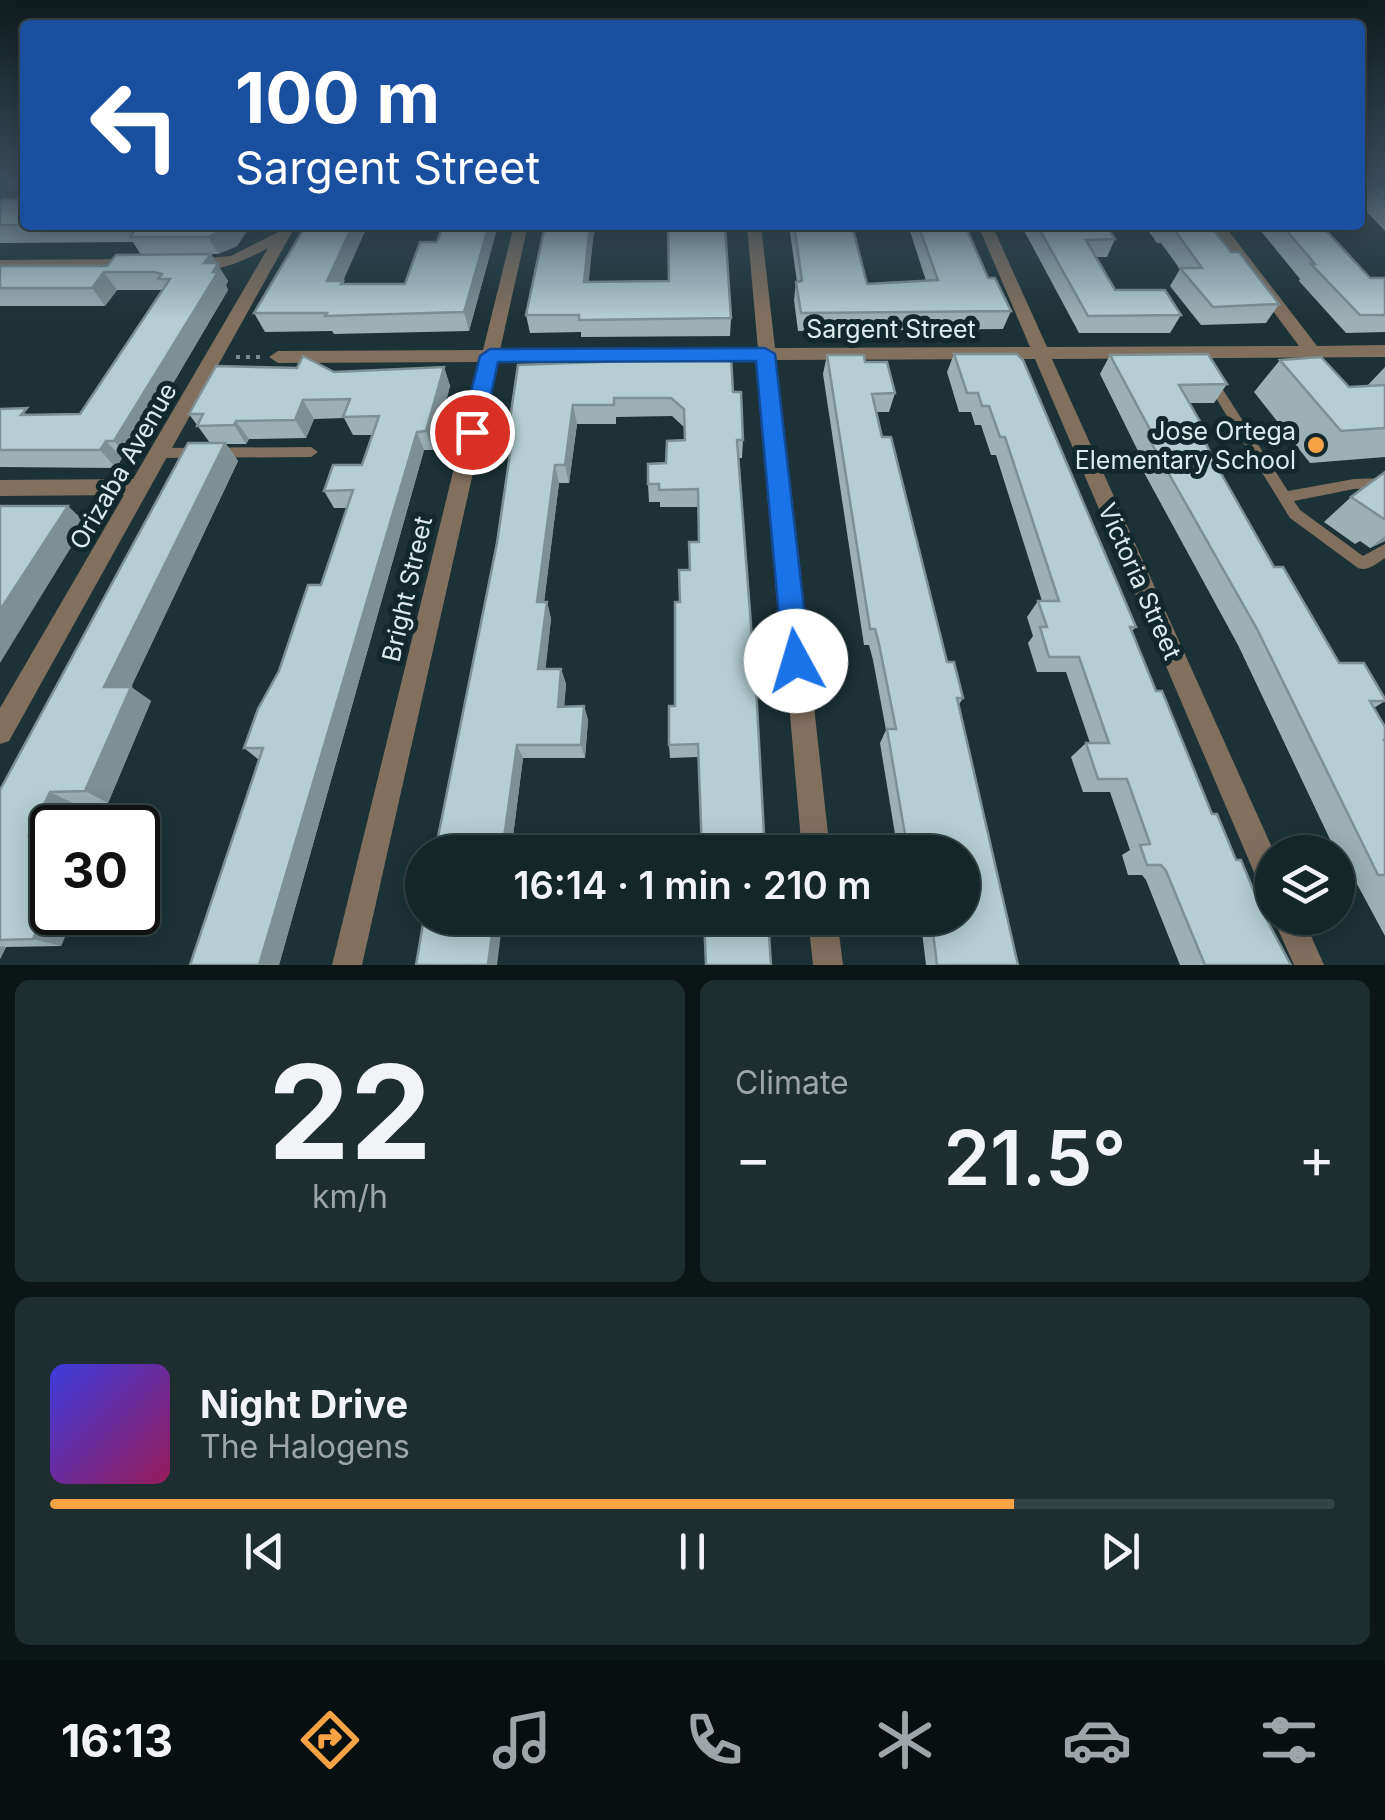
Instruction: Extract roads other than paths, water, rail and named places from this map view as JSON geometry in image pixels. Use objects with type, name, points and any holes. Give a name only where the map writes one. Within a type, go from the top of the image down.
[{"type":"street","points":[[172,264],[234,260],[286,230]]},
{"type":"street","name":"Orizaba Avenue","points":[[0,732],[286,230]]},
{"type":"street","name":"Bright Street","points":[[347,965],[521,230]]},
{"type":"street","points":[[754,230],[814,835]]},
{"type":"street","name":"Victoria Street","points":[[987,230],[1255,842]]},
{"type":"street","points":[[1220,230],[1312,351]]},
{"type":"street","points":[[0,265],[152,264]]},
{"type":"street","name":"Sargent Street","points":[[278,357],[1385,351]]},
{"type":"street","points":[[0,488],[140,488]]},
{"type":"street","points":[[825,935],[828,965]]},
{"type":"street","points":[[1296,935],[1309,965]]},
{"type":"lane","points":[[1192,352],[1295,514],[1363,564],[1385,550]]},
{"type":"lane","points":[[159,453],[311,452]]},
{"type":"lane","points":[[1284,497],[1354,484],[1385,483]]},
{"type":"place","name":"Jose Ortega Elementary School","points":[[1316,445]]}]
